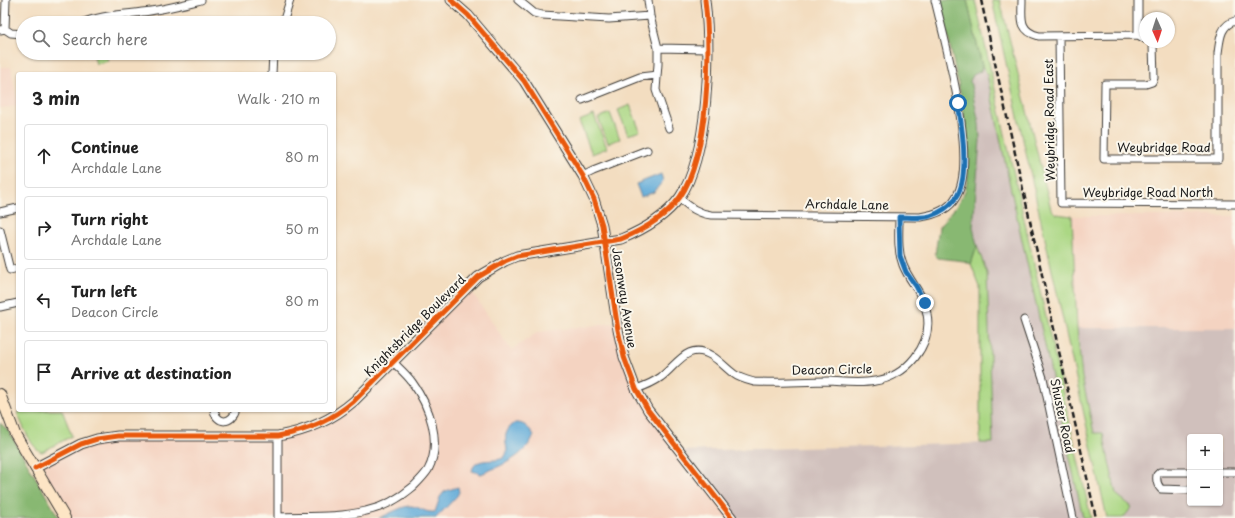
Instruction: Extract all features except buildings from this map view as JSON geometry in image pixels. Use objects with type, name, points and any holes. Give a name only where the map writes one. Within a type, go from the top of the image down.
[{"type":"main road","points":[[0,394],[15,434],[65,518]]},
{"type":"street","points":[[6,0],[3,30],[16,33]]},
{"type":"street","points":[[102,16],[141,13],[179,6],[201,0]]},
{"type":"street","points":[[285,16],[290,0]]},
{"type":"street","name":"Jasonway Avenue","points":[[451,0],[468,15],[524,81],[583,176],[599,212],[618,330],[624,357],[636,389],[648,410],[732,518]]},
{"type":"street","points":[[518,0],[534,13],[542,15],[609,19],[650,16]]},
{"type":"street","points":[[648,0],[650,16],[658,48],[656,90],[670,128]]},
{"type":"street","name":"Knightsbridge Boulevard","points":[[35,468],[81,444],[105,437],[278,436],[319,425],[342,412],[478,277],[505,261],[517,256],[621,239],[645,228],[663,216],[679,198],[685,188],[693,169],[700,137],[706,87],[708,49],[705,0]]},
{"type":"street","name":"Archdale Lane","points":[[679,198],[693,210],[711,215],[899,217],[929,216],[943,210],[956,198],[962,183],[962,126],[935,0]]},
{"type":"street","points":[[1022,0],[1022,22],[1025,29],[1031,34],[1038,36],[1138,35],[1138,0]]},
{"type":"street","name":"Weybridge Road","points":[[1154,48],[1154,78],[1152,82],[1146,84],[1105,84],[1104,159],[1218,159],[1218,53],[1220,38],[1224,28],[1235,21]]},
{"type":"street","name":"Weybridge Road East","points":[[1059,36],[1062,203]]},
{"type":"street","points":[[658,48],[708,49]]},
{"type":"street","points":[[272,72],[273,60]]},
{"type":"street","points":[[582,100],[640,78],[657,75]]},
{"type":"street","points":[[583,176],[647,150]]},
{"type":"street","name":"Weybridge Road North","points":[[1062,203],[1235,204]]},
{"type":"street","points":[[0,212],[16,208]]},
{"type":"street","name":"Deacon Circle","points":[[636,389],[661,377],[685,354],[694,351],[705,352],[714,357],[735,375],[754,382],[875,382],[896,373],[908,365],[920,352],[925,342],[928,329],[928,315],[925,303],[916,286],[906,272],[900,256],[899,217]]},
{"type":"street","points":[[0,230],[10,270],[16,268]]},
{"type":"street","points":[[0,307],[16,303]]},
{"type":"street","name":"Shuster Road","points":[[1024,320],[1043,378],[1073,518]]},
{"type":"street","points":[[278,436],[278,517],[350,514],[381,507],[396,500],[424,476],[428,470],[433,455],[434,441],[433,427],[428,410],[412,382],[393,362]]},
{"type":"street","points":[[214,412],[215,416],[219,420],[224,421],[230,420],[235,412]]},
{"type":"street","points":[[1187,472],[1160,472],[1156,479],[1157,485],[1161,489],[1187,490]]},
{"type":"street","points":[[1223,472],[1235,472]]},
{"type":"shaded area","points":[[982,66],[987,74],[1083,518],[733,518],[678,451],[993,443],[977,246],[973,227],[980,140],[979,123],[970,81],[973,75],[981,71]]},
{"type":"shaded area","points":[[0,67],[11,67],[16,95],[16,106],[0,108]]},
{"type":"shaded area","points":[[1072,216],[1235,216],[1235,328],[1077,328]]},
{"type":"shaded area","points":[[468,286],[511,350],[538,332],[616,323],[632,381],[733,518],[70,518],[47,481],[42,458],[100,439],[297,432],[343,411]]},
{"type":"shaded area","points":[[1077,328],[1235,328],[1235,518],[1123,518],[1132,507],[1116,494],[1103,434],[1094,433],[1082,377]]},
{"type":"green space","points":[[940,0],[967,0],[982,66],[981,71],[973,75],[970,81],[979,123],[980,140],[973,227],[977,246],[971,264],[964,261],[938,258],[935,255],[939,227],[957,205],[965,191],[968,176],[967,137],[960,92]]},
{"type":"green space","points":[[967,0],[975,0],[1091,518],[1083,518],[987,74],[982,66]]},
{"type":"green space","points":[[992,0],[1000,0],[1051,209],[1056,214],[1072,216],[1077,328],[1082,377],[1094,433],[1103,433],[1116,494],[1132,507],[1123,518],[1107,518]]},
{"type":"green space","points":[[95,60],[108,60],[108,61],[96,64]]},
{"type":"green space","points":[[630,105],[640,131],[628,135],[618,110]]},
{"type":"green space","points":[[610,113],[620,139],[608,143],[598,118]]},
{"type":"green space","points":[[594,115],[607,148],[592,154],[579,121]]},
{"type":"green space","points":[[977,246],[987,273],[993,443],[980,443],[980,287],[971,264]]},
{"type":"green space","points":[[63,412],[72,436],[42,452],[34,446],[17,413]]},
{"type":"green space","points":[[0,423],[8,430],[59,518],[0,518]]},
{"type":"water","points":[[661,174],[663,181],[654,192],[641,197],[636,184]]},
{"type":"water","points":[[515,423],[524,425],[534,435],[524,450],[512,460],[481,474],[472,471],[474,466],[481,461],[496,460],[504,457],[507,450],[507,433],[509,428]]},
{"type":"water","points":[[458,487],[459,492],[457,496],[436,518],[379,518],[408,506],[428,512],[435,512],[440,497],[445,491]]},
{"type":"railway","points":[[981,0],[1096,518]]},
{"type":"cycle path","points":[[451,0],[468,15],[524,81],[583,176],[594,199],[602,225],[618,330],[624,357],[636,389],[648,410],[732,518]]},
{"type":"cycle path","points":[[35,468],[81,444],[97,439],[118,436],[278,436],[309,428],[327,420],[354,401],[478,277],[505,261],[517,256],[621,239],[637,232],[661,217],[680,197],[690,179],[697,156],[706,102],[708,46],[705,0]]},
{"type":"route","points":[[925,303],[903,266],[899,244],[899,217],[929,216],[943,210],[956,198],[962,183],[963,174],[962,126],[958,103]]}]
